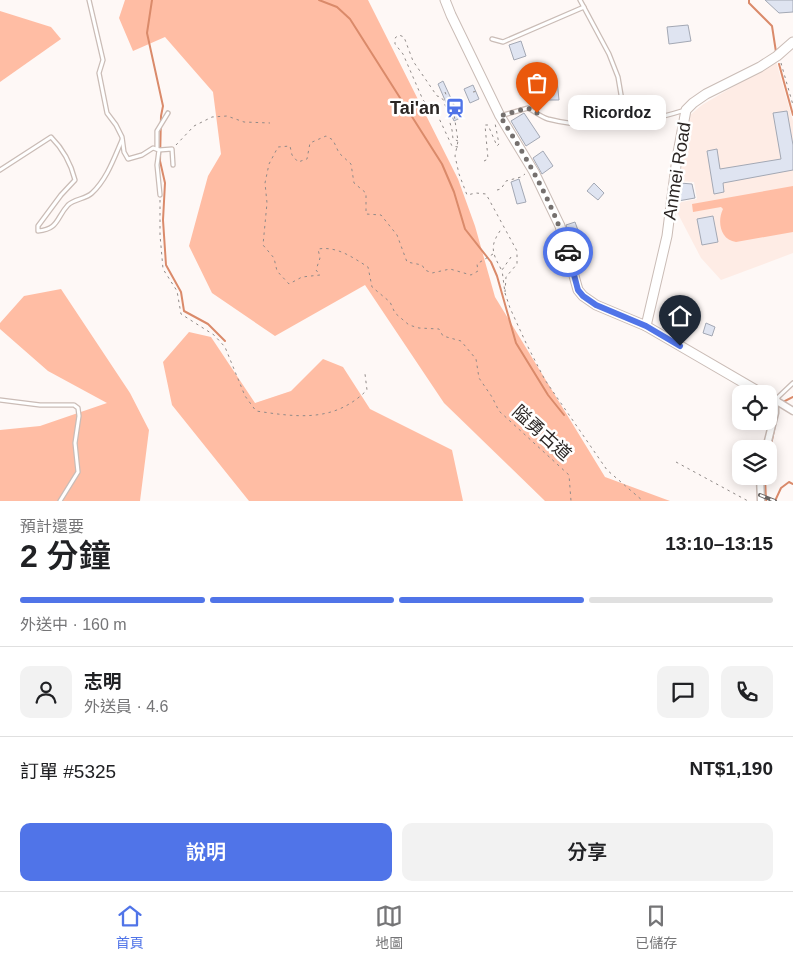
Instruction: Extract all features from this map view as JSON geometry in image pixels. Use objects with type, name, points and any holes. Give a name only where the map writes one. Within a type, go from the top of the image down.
[{"type":"street","points":[[445,0],[500,117],[531,168],[560,226],[578,290],[596,305],[646,326],[748,385]]},
{"type":"street","name":"Anmei Road","points":[[646,326],[667,236],[677,158],[686,110],[706,94],[760,68],[793,42]]},
{"type":"street","points":[[777,402],[793,411]]},
{"type":"street","points":[[760,485],[760,501]]},
{"type":"lane","points":[[580,0],[609,54],[618,77],[626,124]]},
{"type":"lane","points":[[90,1],[103,60],[99,73],[106,113],[116,125],[124,152],[128,159],[142,155],[153,148],[172,149],[173,165]]},
{"type":"lane","points":[[492,39],[503,42],[584,7]]},
{"type":"lane","points":[[500,117],[528,108],[546,118],[592,126],[626,124],[686,110]]},
{"type":"lane","points":[[160,194],[157,165],[157,131],[168,113]]},
{"type":"lane","points":[[0,170],[51,137],[60,145],[72,169],[75,180],[38,226],[38,231],[46,230],[54,226],[69,204],[91,195],[106,176],[122,140]]},
{"type":"lane","points":[[777,395],[793,382]]},
{"type":"lane","points":[[0,400],[40,405],[74,404],[78,408],[79,416],[75,443],[78,472],[60,501]]},
{"type":"path","points":[[458,142],[453,139],[444,101],[441,97],[437,96],[423,77],[413,61],[404,37],[399,35],[395,38],[395,44],[403,54],[423,100],[437,114],[452,146],[458,147]]},
{"type":"path","points":[[777,56],[782,66],[793,105]]},
{"type":"path","points":[[445,92],[454,114],[458,131],[458,147],[455,156],[467,195],[476,193],[486,194],[517,251],[517,264],[506,277],[505,292]]},
{"type":"path","points":[[172,149],[194,126],[212,117],[227,116],[244,122],[270,123]]},
{"type":"path","points":[[484,161],[488,159],[485,125],[488,125],[497,146],[499,144],[495,121],[500,117]]},
{"type":"path","name":"隘勇古道","points":[[493,254],[477,264],[478,271],[470,275],[450,269],[432,273],[425,270],[422,265],[407,262],[397,235],[380,214],[366,214],[366,193],[354,183],[351,164],[339,153],[333,140],[326,136],[310,143],[307,159],[298,162],[292,155],[290,146],[278,147],[269,164],[265,183],[268,203],[263,245],[274,258],[278,271],[289,284],[302,277],[310,278],[320,275],[316,270],[320,258],[318,248],[329,247],[368,267],[372,287],[390,302],[395,313],[409,325],[439,329],[443,336],[461,342],[476,359],[479,378],[499,411],[569,475],[570,501]]},
{"type":"path","points":[[497,190],[506,181],[521,177],[531,168]]},
{"type":"path","points":[[160,194],[160,235],[163,269],[177,291],[181,314],[214,335],[224,347],[245,396],[256,411],[294,416],[332,413],[357,400],[367,390],[365,374]]},
{"type":"path","points":[[503,227],[495,238],[493,254],[502,270],[505,292],[526,343],[545,380],[607,470],[643,501]]},
{"type":"path","points":[[502,270],[511,257]]},
{"type":"path","points":[[676,462],[748,501]]},
{"type":"shaded area","points":[[125,0],[368,0],[458,179],[475,226],[495,297],[605,477],[670,501],[545,501],[444,403],[365,285],[275,336],[212,293],[189,246],[208,176],[221,154],[213,92],[165,37],[133,51],[119,18]]},
{"type":"shaded area","points":[[0,11],[51,27],[61,39],[0,82]]},
{"type":"shaded area","points":[[776,61],[793,121],[793,253],[721,280],[701,258],[676,210],[677,203],[697,199],[694,182],[680,181],[689,116],[702,105]]},
{"type":"shaded area","points":[[793,186],[793,232],[736,242],[726,238],[723,234],[720,224],[723,209],[721,207],[693,212],[692,204]]},
{"type":"shaded area","points":[[61,289],[130,393],[149,430],[140,501],[0,501],[0,430],[40,426],[107,403],[48,371],[0,329],[0,323],[24,296]]},
{"type":"shaded area","points":[[189,332],[211,337],[255,403],[291,391],[323,359],[343,367],[370,409],[452,450],[463,501],[249,501],[172,405],[163,362]]},
{"type":"building","points":[[765,0],[793,0],[793,12],[779,13]]},
{"type":"building","points":[[688,25],[691,41],[669,44],[667,27]]},
{"type":"building","points":[[521,41],[526,56],[514,60],[509,45]]},
{"type":"building","points":[[547,80],[557,80],[559,100],[549,100]]},
{"type":"building","points":[[443,81],[460,118],[454,121],[438,84]]},
{"type":"building","points":[[473,85],[479,99],[470,103],[464,89]]},
{"type":"building","points":[[787,111],[793,145],[793,170],[723,183],[724,192],[714,194],[707,151],[717,149],[720,169],[781,159],[773,113]]},
{"type":"building","points":[[524,113],[540,137],[526,146],[511,121]]},
{"type":"building","points":[[543,151],[553,166],[542,174],[533,158]]},
{"type":"building","points":[[519,179],[526,202],[517,204],[511,182]]},
{"type":"building","points":[[594,183],[604,193],[598,200],[587,191]]},
{"type":"building","points":[[680,183],[692,184],[695,198],[678,201]]},
{"type":"building","points":[[713,216],[718,242],[702,245],[697,219]]},
{"type":"building","points":[[575,222],[579,233],[569,236],[566,225]]},
{"type":"building","points":[[670,308],[687,317],[680,330],[663,320]]},
{"type":"building","points":[[706,323],[715,327],[712,336],[703,333]]},
{"type":"waterway","points":[[152,0],[147,33],[163,106],[160,161],[165,183],[163,220],[166,265],[181,292],[184,311],[208,324],[225,341]]},
{"type":"waterway","points":[[319,0],[337,7],[350,19],[442,164],[454,192],[465,229],[491,262],[497,276],[516,343],[548,395],[564,415]]},
{"type":"waterway","points":[[749,0],[749,3],[772,26],[776,52]]},
{"type":"waterway","points":[[779,64],[793,115]]},
{"type":"waterway","points":[[783,402],[793,397]]},
{"type":"waterway","points":[[772,440],[774,430]]},
{"type":"waterway","points":[[775,501],[781,488],[789,482],[793,484]]},
{"type":"waterway","points":[[765,485],[766,501]]},
{"type":"railway","points":[[760,495],[775,501]]},
{"type":"way so far","points":[[537,113],[528,108],[500,116],[534,172],[560,226],[568,252]]},
{"type":"place","name":"Tai'an","points":[[455,108]]},
{"type":"place","name":"Ricordoz","points":[[537,113]]},
{"type":"route","points":[[568,252],[578,290],[583,296],[596,305],[646,326],[680,346]]}]
